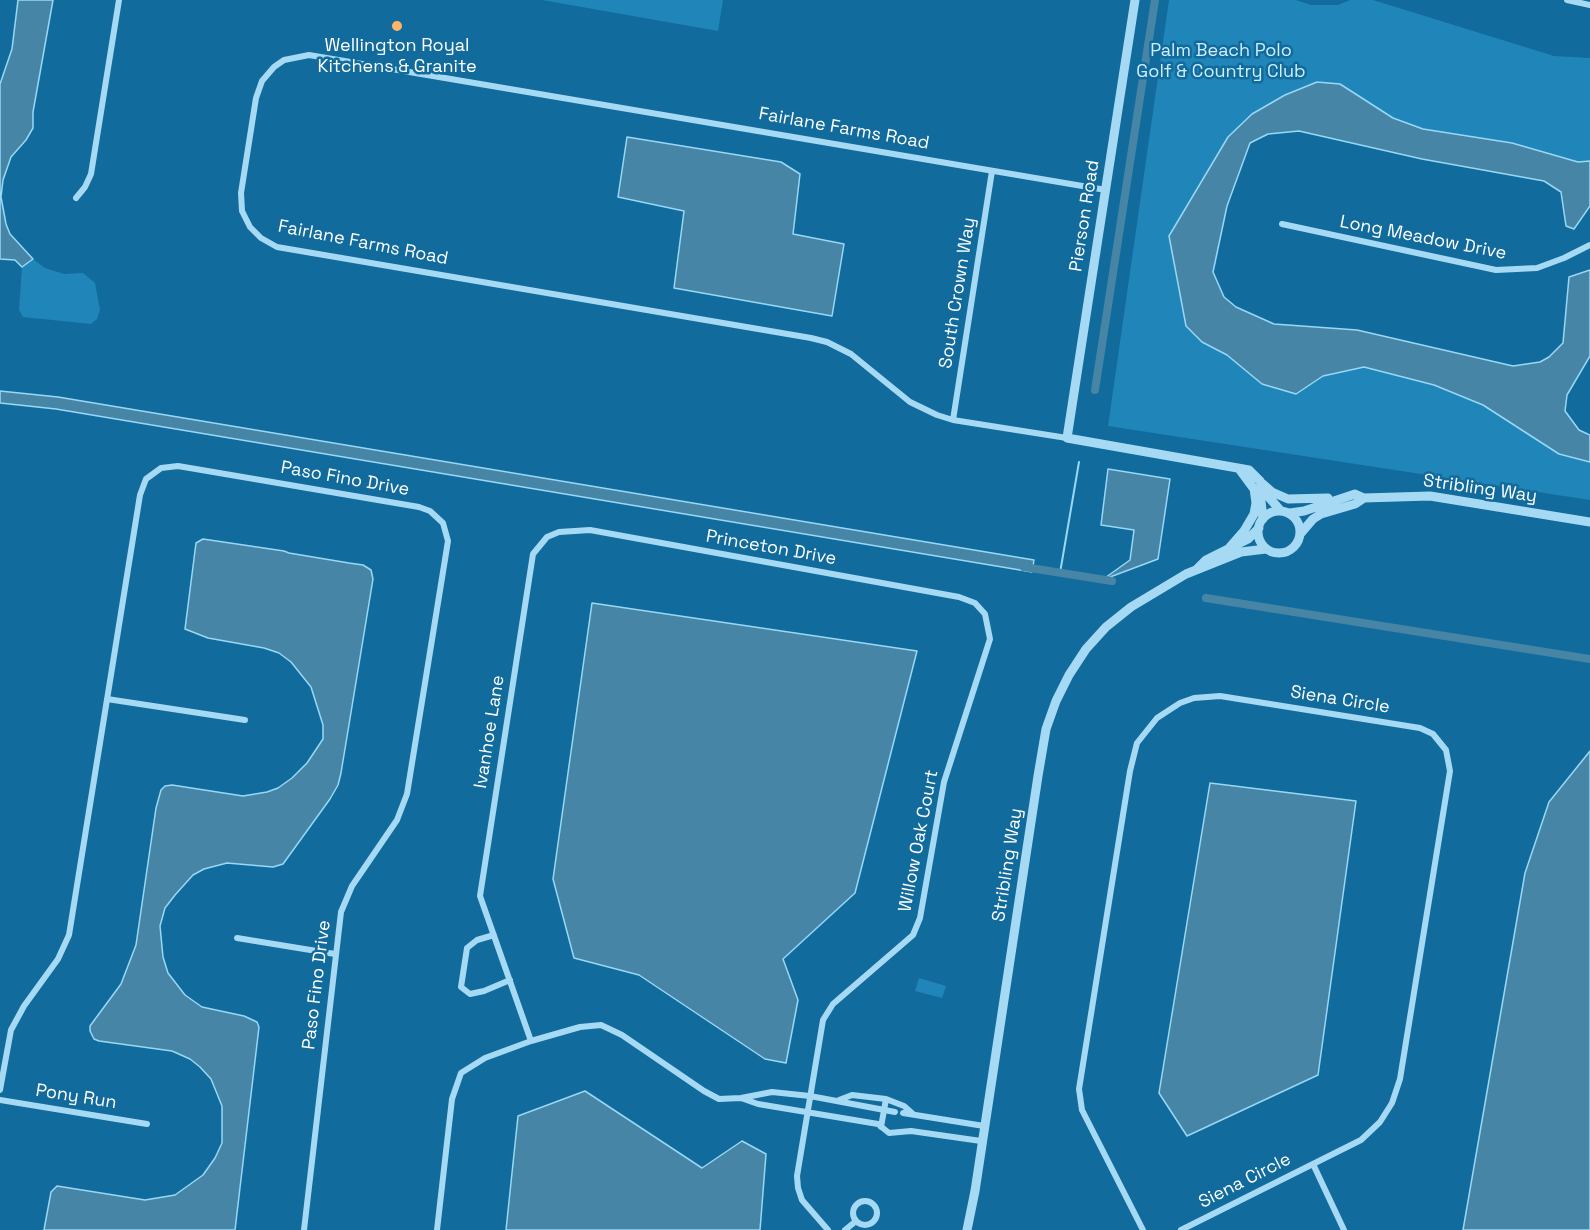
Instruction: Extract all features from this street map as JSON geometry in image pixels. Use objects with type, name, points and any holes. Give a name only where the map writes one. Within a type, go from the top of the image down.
[{"type":"street","points":[[76,198],[85,187],[91,174],[119,0]]},
{"type":"street","name":"Pierson Road","points":[[1067,438],[1135,0]]},
{"type":"street","points":[[1567,0],[1590,5]]},
{"type":"street","name":"Fairlane Farms Road","points":[[1106,190],[301,55],[274,67],[260,86],[241,205],[247,222],[261,238],[277,247],[827,342],[851,354],[910,402],[937,415],[953,420],[1224,465],[1240,470],[1285,512]]},
{"type":"street","name":"South Crown Way","points":[[953,420],[992,171]]},
{"type":"street","name":"Long Meadow Drive","points":[[1282,224],[1496,270],[1537,268],[1590,245]]},
{"type":"street","name":"Paso Fino Drive","points":[[0,1090],[8,1043],[17,1018],[58,959],[69,935],[140,495],[146,479],[155,471],[166,466],[178,466],[419,507],[430,511],[446,528],[448,541],[407,794],[398,820],[347,896],[339,924],[304,1230]]},
{"type":"street","points":[[1227,550],[1251,521],[1256,503],[1257,485],[1295,500],[1348,496]]},
{"type":"street","name":"Fairlane Farms Road","points":[[1257,485],[1263,519]]},
{"type":"street","name":"Stribling Way","points":[[1285,512],[1304,511],[1354,494],[1364,498],[1430,496],[1590,522]]},
{"type":"street","name":"Stribling Way","points":[[1301,533],[1313,519],[1321,514],[1355,504],[1364,498]]},
{"type":"street","points":[[1285,512],[1299,523],[1301,533],[1298,543],[1286,552],[1276,553],[1266,549],[1260,541],[1258,528],[1268,513],[1285,512]]},
{"type":"street","name":"Stribling Way","points":[[1196,570],[1206,560],[1248,539],[1258,528]]},
{"type":"street","name":"Princeton Drive","points":[[547,537],[559,532],[590,530],[958,597],[975,603],[985,615]]},
{"type":"street","name":"Ivanhoe Lane","points":[[531,1041],[480,896],[533,554],[547,537]]},
{"type":"street","name":"Stribling Way","points":[[967,1230],[975,1191],[1041,757],[1046,729],[1056,701],[1086,649],[1106,627],[1131,607],[1196,570],[1241,552],[1266,549]]},
{"type":"street","name":"Willow Oak Court","points":[[828,1230],[802,1200],[797,1176],[824,1020],[833,1004],[913,935],[920,918],[944,782],[990,639],[985,615]]},
{"type":"street","name":"Siena Circle","points":[[1143,1230],[1082,1110],[1079,1089],[1130,771],[1137,743],[1156,718],[1179,703],[1194,698],[1220,696],[1420,728],[1433,734],[1446,750],[1450,771],[1400,1079],[1392,1103],[1380,1122],[1361,1140],[1181,1230]]},
{"type":"street","points":[[107,699],[244,720]]},
{"type":"street","points":[[494,935],[477,940],[467,948],[461,987],[470,993],[484,991],[510,980]]},
{"type":"street","points":[[237,938],[335,954]]},
{"type":"street","points":[[437,1230],[452,1099],[461,1073],[485,1058],[531,1041],[580,1027],[601,1025],[622,1035],[719,1099],[741,1098],[772,1092],[810,1096],[895,1112]]},
{"type":"street","points":[[836,1101],[852,1095],[886,1100],[904,1106],[913,1114]]},
{"type":"street","points":[[741,1098],[758,1104],[878,1125],[889,1133],[911,1131],[981,1141]]},
{"type":"street","name":"Pony Run","points":[[0,1100],[147,1124]]},
{"type":"street","points":[[881,1127],[886,1100]]},
{"type":"street","points":[[903,1113],[984,1126]]},
{"type":"street","points":[[1312,1164],[1344,1230]]},
{"type":"street","points":[[845,1230],[856,1221]]},
{"type":"green space","points":[[542,0],[723,0],[718,31]]},
{"type":"green space","name":"Palm Beach Polo Golf & Country Club","points":[[1169,0],[1296,0],[1311,5],[1338,5],[1350,0],[1373,0],[1554,56],[1590,58],[1590,161],[1578,162],[1512,143],[1423,130],[1393,118],[1340,84],[1285,95],[1252,114],[1228,137],[1169,236],[1179,293],[1202,342],[1227,355],[1262,384],[1296,394],[1323,376],[1364,367],[1434,385],[1483,405],[1559,454],[1590,462],[1590,500],[1108,426]]},
{"type":"green space","points":[[33,259],[45,268],[64,274],[83,273],[95,283],[100,310],[97,319],[91,324],[23,317],[19,310],[22,267]]},
{"type":"green space","points":[[919,978],[946,986],[942,998],[915,991]]},
{"type":"shaded area","points":[[18,0],[53,0],[33,112],[33,128],[11,157],[3,180],[1,197],[10,234],[33,259],[22,267],[15,260],[0,259],[0,84],[12,49]]},
{"type":"shaded area","points":[[1317,82],[1340,84],[1393,118],[1423,129],[1512,143],[1578,162],[1590,161],[1590,206],[1574,229],[1566,226],[1561,192],[1544,181],[1422,159],[1299,131],[1268,134],[1250,143],[1227,206],[1213,272],[1224,297],[1236,307],[1274,324],[1357,330],[1513,366],[1540,362],[1549,357],[1563,343],[1569,277],[1590,270],[1590,356],[1567,395],[1565,411],[1579,430],[1590,435],[1590,462],[1559,454],[1483,405],[1434,385],[1364,367],[1323,376],[1296,394],[1262,384],[1227,355],[1202,342],[1186,326],[1169,236],[1228,137],[1252,114],[1285,95]]},
{"type":"shaded area","points":[[627,137],[781,162],[800,174],[793,234],[844,244],[832,316],[674,288],[684,211],[618,197]]},
{"type":"shaded area","points":[[0,391],[58,397],[1034,560],[1032,572],[56,409],[0,403]]},
{"type":"shaded area","points":[[1108,469],[1170,479],[1158,559],[1102,580],[1130,560],[1134,530],[1101,525]]},
{"type":"shaded area","points":[[203,539],[363,565],[371,570],[373,579],[341,773],[338,785],[330,799],[283,864],[273,867],[227,863],[204,869],[193,875],[175,895],[165,908],[160,926],[163,957],[168,973],[185,995],[202,1007],[244,1016],[257,1022],[259,1027],[235,1230],[44,1230],[51,1192],[57,1186],[145,1200],[175,1195],[203,1175],[222,1143],[222,1106],[211,1079],[200,1067],[190,1059],[172,1051],[99,1041],[94,1039],[90,1031],[90,1026],[121,984],[136,945],[156,808],[161,790],[165,786],[172,785],[243,796],[267,792],[278,788],[292,778],[307,763],[323,739],[323,725],[311,687],[291,662],[279,653],[264,648],[208,638],[185,629],[196,543]]},
{"type":"shaded area","points":[[592,603],[917,651],[855,893],[783,959],[798,1000],[786,1063],[765,1059],[639,975],[574,958],[553,879]]},
{"type":"shaded area","points":[[1590,751],[1590,1230],[1463,1230],[1525,873],[1549,802]]},
{"type":"shaded area","points":[[1210,783],[1356,801],[1318,1075],[1187,1136],[1159,1093]]},
{"type":"shaded area","points":[[585,1091],[702,1168],[742,1141],[766,1154],[760,1230],[506,1230],[518,1116]]},
{"type":"waterway","points":[[1095,390],[1155,0]]},
{"type":"waterway","points":[[1060,573],[1079,462]]},
{"type":"waterway","points":[[1024,567],[1112,581]]},
{"type":"waterway","points":[[1206,598],[1590,659]]},
{"type":"place","name":"Wellington Royal Kitchens & Granite","points":[[397,26]]}]
